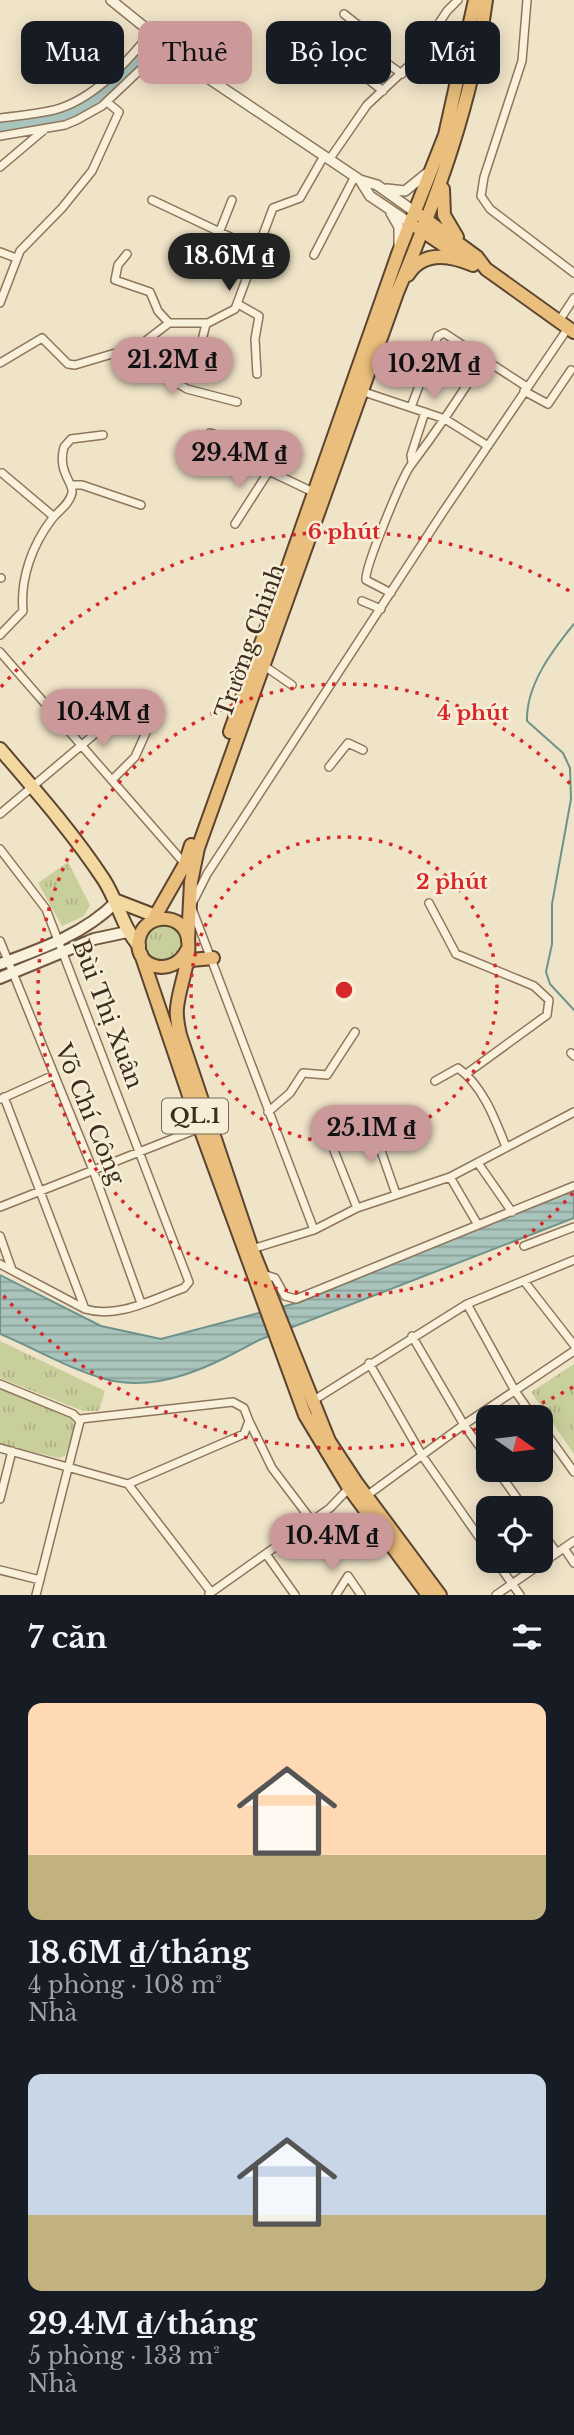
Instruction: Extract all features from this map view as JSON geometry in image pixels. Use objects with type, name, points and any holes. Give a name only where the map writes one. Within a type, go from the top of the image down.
[{"type":"highway","name":"Trường Chinh","points":[[188,945],[191,882],[198,848],[364,392],[397,293],[425,226],[475,0]]},
{"type":"highway","name":"Trường Chinh","points":[[156,918],[185,864],[398,254],[413,218],[440,167],[469,92],[486,0]]},
{"type":"highway","points":[[440,167],[447,223],[479,264]]},
{"type":"highway","points":[[413,218],[567,327]]},
{"type":"highway","points":[[397,293],[412,269],[426,258],[452,258],[479,264]]},
{"type":"highway","points":[[140,950],[146,961],[161,968],[178,963],[188,945],[182,926],[176,921],[156,918]]},
{"type":"highway","name":"QL.1","points":[[156,918],[142,931],[140,950],[200,1128],[258,1275],[314,1400],[329,1441],[353,1485]]},
{"type":"highway","name":"QL.1","points":[[188,945],[176,1011],[180,1035],[252,1249],[286,1368],[317,1439],[363,1499],[428,1595]]},
{"type":"highway","points":[[185,966],[191,960],[213,958]]},
{"type":"highway","name":"QL.1","points":[[363,1499],[440,1595]]},
{"type":"main road","points":[[0,749],[84,851],[117,901],[127,932],[140,950]]},
{"type":"main road","points":[[117,901],[156,918]]},
{"type":"main road","points":[[4,962],[100,919],[117,901]]},
{"type":"main road","points":[[0,978],[94,939],[127,932]]},
{"type":"street","points":[[111,0],[138,24]]},
{"type":"street","points":[[0,363],[42,338],[71,365],[124,352],[146,342],[169,323],[206,324],[228,315],[238,304],[272,208],[300,198],[367,105],[402,74],[458,0]]},
{"type":"street","points":[[527,0],[524,52],[484,177],[481,196],[490,209],[574,273]]},
{"type":"street","points":[[344,14],[363,29],[360,39],[363,46],[402,74]]},
{"type":"street","points":[[0,118],[56,110],[82,97],[138,49]]},
{"type":"street","points":[[0,136],[65,125],[107,102],[138,72]]},
{"type":"street","points":[[220,84],[357,178],[377,186],[405,191],[440,167]]},
{"type":"street","points":[[374,84],[383,91]]},
{"type":"street","points":[[0,303],[16,258],[26,242],[62,208],[92,171],[119,112],[107,102]]},
{"type":"street","points":[[0,167],[47,128]]},
{"type":"street","points":[[357,178],[370,196],[413,218]]},
{"type":"street","points":[[314,255],[357,178]]},
{"type":"street","points":[[377,186],[413,218]]},
{"type":"street","points":[[152,200],[258,250]]},
{"type":"street","points":[[196,274],[219,233],[232,200]]},
{"type":"street","points":[[385,206],[399,227],[398,254]]},
{"type":"street","points":[[0,252],[16,258]]},
{"type":"street","points":[[127,254],[118,265],[115,280],[150,292],[158,311],[169,323]]},
{"type":"street","points":[[314,1230],[213,958],[191,906],[207,874],[567,327],[574,298]]},
{"type":"street","points":[[238,304],[259,316],[255,339],[257,374]]},
{"type":"street","points":[[197,360],[206,324]]},
{"type":"street","points":[[411,407],[440,333],[448,334],[548,404],[571,370]]},
{"type":"street","points":[[124,352],[187,389],[237,402]]},
{"type":"street","points":[[391,593],[370,583],[365,574],[412,463],[445,419],[484,358]]},
{"type":"street","points":[[364,392],[445,419],[488,446]]},
{"type":"street","points":[[412,463],[411,455],[425,412]]},
{"type":"street","points":[[209,433],[227,438],[228,445],[269,471],[316,493]]},
{"type":"street","points":[[0,635],[23,611],[20,595],[23,575],[53,516],[68,500],[71,485],[62,469],[64,447],[71,439],[103,435]]},
{"type":"street","points":[[235,524],[269,471]]},
{"type":"street","points":[[2,474],[53,516]]},
{"type":"street","points":[[71,485],[82,485],[141,505]]},
{"type":"street","points":[[362,601],[381,609]]},
{"type":"street","points":[[0,652],[185,864]]},
{"type":"street","points":[[264,665],[292,685]]},
{"type":"street","points":[[0,814],[128,706]]},
{"type":"street","points":[[112,780],[135,757],[156,710]]},
{"type":"street","points":[[329,767],[348,743],[363,750]]},
{"type":"street","name":"Bùi Thị Xuân","points":[[0,849],[41,901],[59,939],[189,1282],[184,1288],[141,1303]]},
{"type":"street","points":[[429,903],[456,954],[534,986],[549,1000],[547,1015],[466,1074]]},
{"type":"street","name":"Võ Chí Công","points":[[0,941],[4,962],[13,973],[93,1170],[141,1303]]},
{"type":"street","points":[[268,1112],[290,1093],[303,1073],[327,1075],[355,1031]]},
{"type":"street","points":[[435,1082],[458,1068],[466,1074],[482,1095],[506,1147]]},
{"type":"street","points":[[54,1075],[2,1098],[85,1309]]},
{"type":"street","points":[[252,1249],[314,1230],[357,1208],[450,1177],[574,1112]]},
{"type":"street","points":[[0,1208],[200,1128]]},
{"type":"street","points":[[325,1128],[357,1208]]},
{"type":"street","points":[[373,1128],[396,1194]]},
{"type":"street","points":[[478,1163],[512,1212]]},
{"type":"street","points":[[450,1177],[478,1225]]},
{"type":"street","points":[[258,1275],[275,1278],[285,1296],[296,1299],[574,1186]]},
{"type":"street","points":[[524,1246],[574,1227]]},
{"type":"street","points":[[0,1236],[12,1270]]},
{"type":"street","points":[[314,1400],[412,1336],[467,1304],[574,1260]]},
{"type":"street","points":[[0,1264],[85,1309],[114,1312],[141,1303]]},
{"type":"street","points":[[524,1281],[574,1345]]},
{"type":"street","points":[[467,1304],[525,1405]]},
{"type":"street","points":[[412,1336],[476,1441]]},
{"type":"street","points":[[363,1499],[464,1424],[574,1352]]},
{"type":"street","points":[[369,1363],[423,1457],[476,1533]]},
{"type":"street","points":[[0,1384],[80,1419],[233,1402],[244,1408],[272,1468],[312,1521]]},
{"type":"street","points":[[36,1595],[80,1419]]},
{"type":"street","points":[[128,1484],[244,1434],[249,1421]]},
{"type":"street","points":[[553,1443],[574,1472]]},
{"type":"street","points":[[0,1448],[128,1484],[210,1594],[312,1521],[353,1485]]},
{"type":"street","points":[[0,1499],[12,1451]]},
{"type":"street","points":[[496,1595],[574,1541]]},
{"type":"street","points":[[553,1548],[557,1553]]},
{"type":"street","points":[[564,1548],[574,1563]]},
{"type":"street","points":[[265,1554],[295,1595]]},
{"type":"street","points":[[0,1570],[40,1580]]},
{"type":"street","points":[[504,1573],[520,1595]]},
{"type":"street","points":[[336,1595],[348,1576],[361,1595]]},
{"type":"green space","points":[[68,862],[90,905],[84,916],[62,926],[38,883]]},
{"type":"green space","points":[[163,923],[176,929],[182,942],[176,955],[163,961],[150,955],[144,942],[150,929]]},
{"type":"green space","points":[[0,1341],[105,1391],[99,1411],[83,1411],[0,1378]]},
{"type":"green space","points":[[574,1364],[574,1454],[553,1424],[553,1405],[540,1405],[531,1392]]},
{"type":"green space","points":[[0,1387],[70,1416],[75,1427],[65,1456],[59,1458],[0,1444]]},
{"type":"water","points":[[574,1189],[574,1218],[259,1340],[223,1359],[165,1380],[125,1383],[105,1379],[0,1334],[0,1275],[101,1326],[161,1339],[300,1302]]},
{"type":"waterway","points":[[0,128],[66,115],[80,109],[138,63]]},
{"type":"waterway","points":[[574,624],[542,669],[531,694],[527,721],[563,753],[570,768],[571,799],[552,904],[552,944],[546,972],[550,984],[574,1010]]}]
